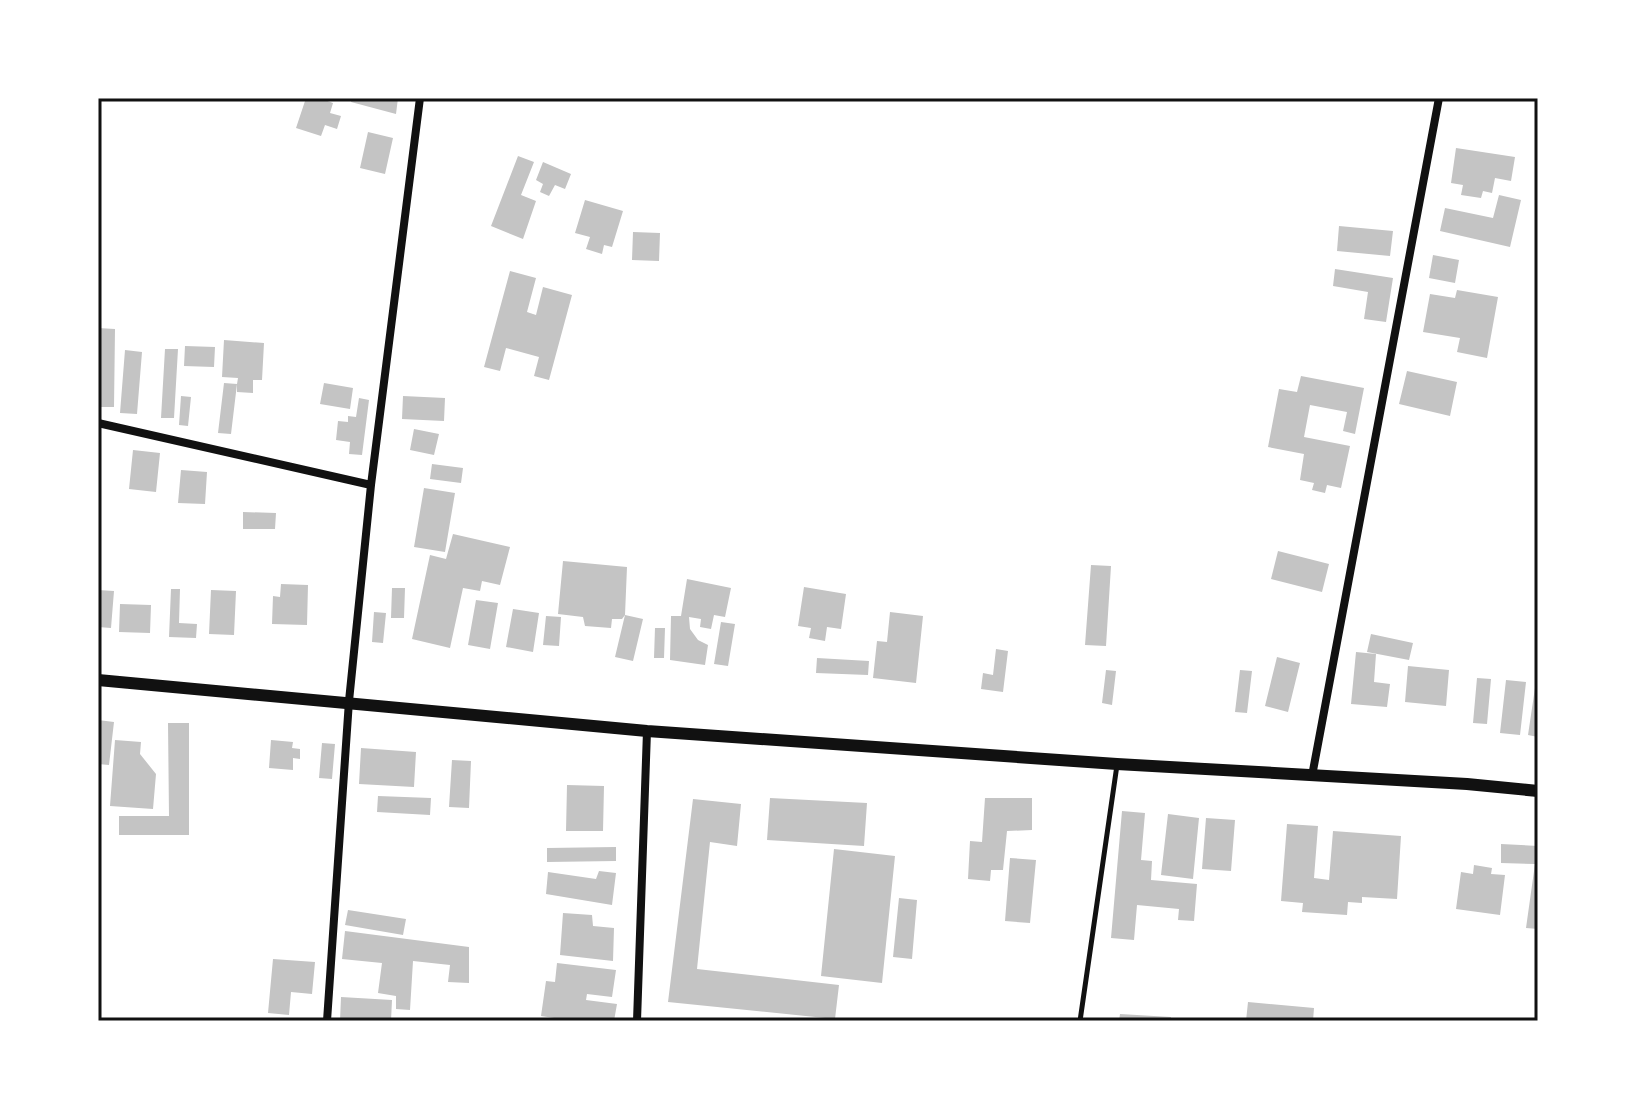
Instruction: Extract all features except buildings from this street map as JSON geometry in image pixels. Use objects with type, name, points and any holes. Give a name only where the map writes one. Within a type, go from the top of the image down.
[{"type":"street","points":[[327,1021],[349,701],[371,485],[420,98]]},
{"type":"street","points":[[1312,776],[1439,98]]},
{"type":"street","points":[[98,423],[371,485]]},
{"type":"street","points":[[98,680],[647,731],[1538,791]]},
{"type":"street","points":[[637,1021],[647,731]]},
{"type":"lane","points":[[1080,1021],[1117,764]]}]
